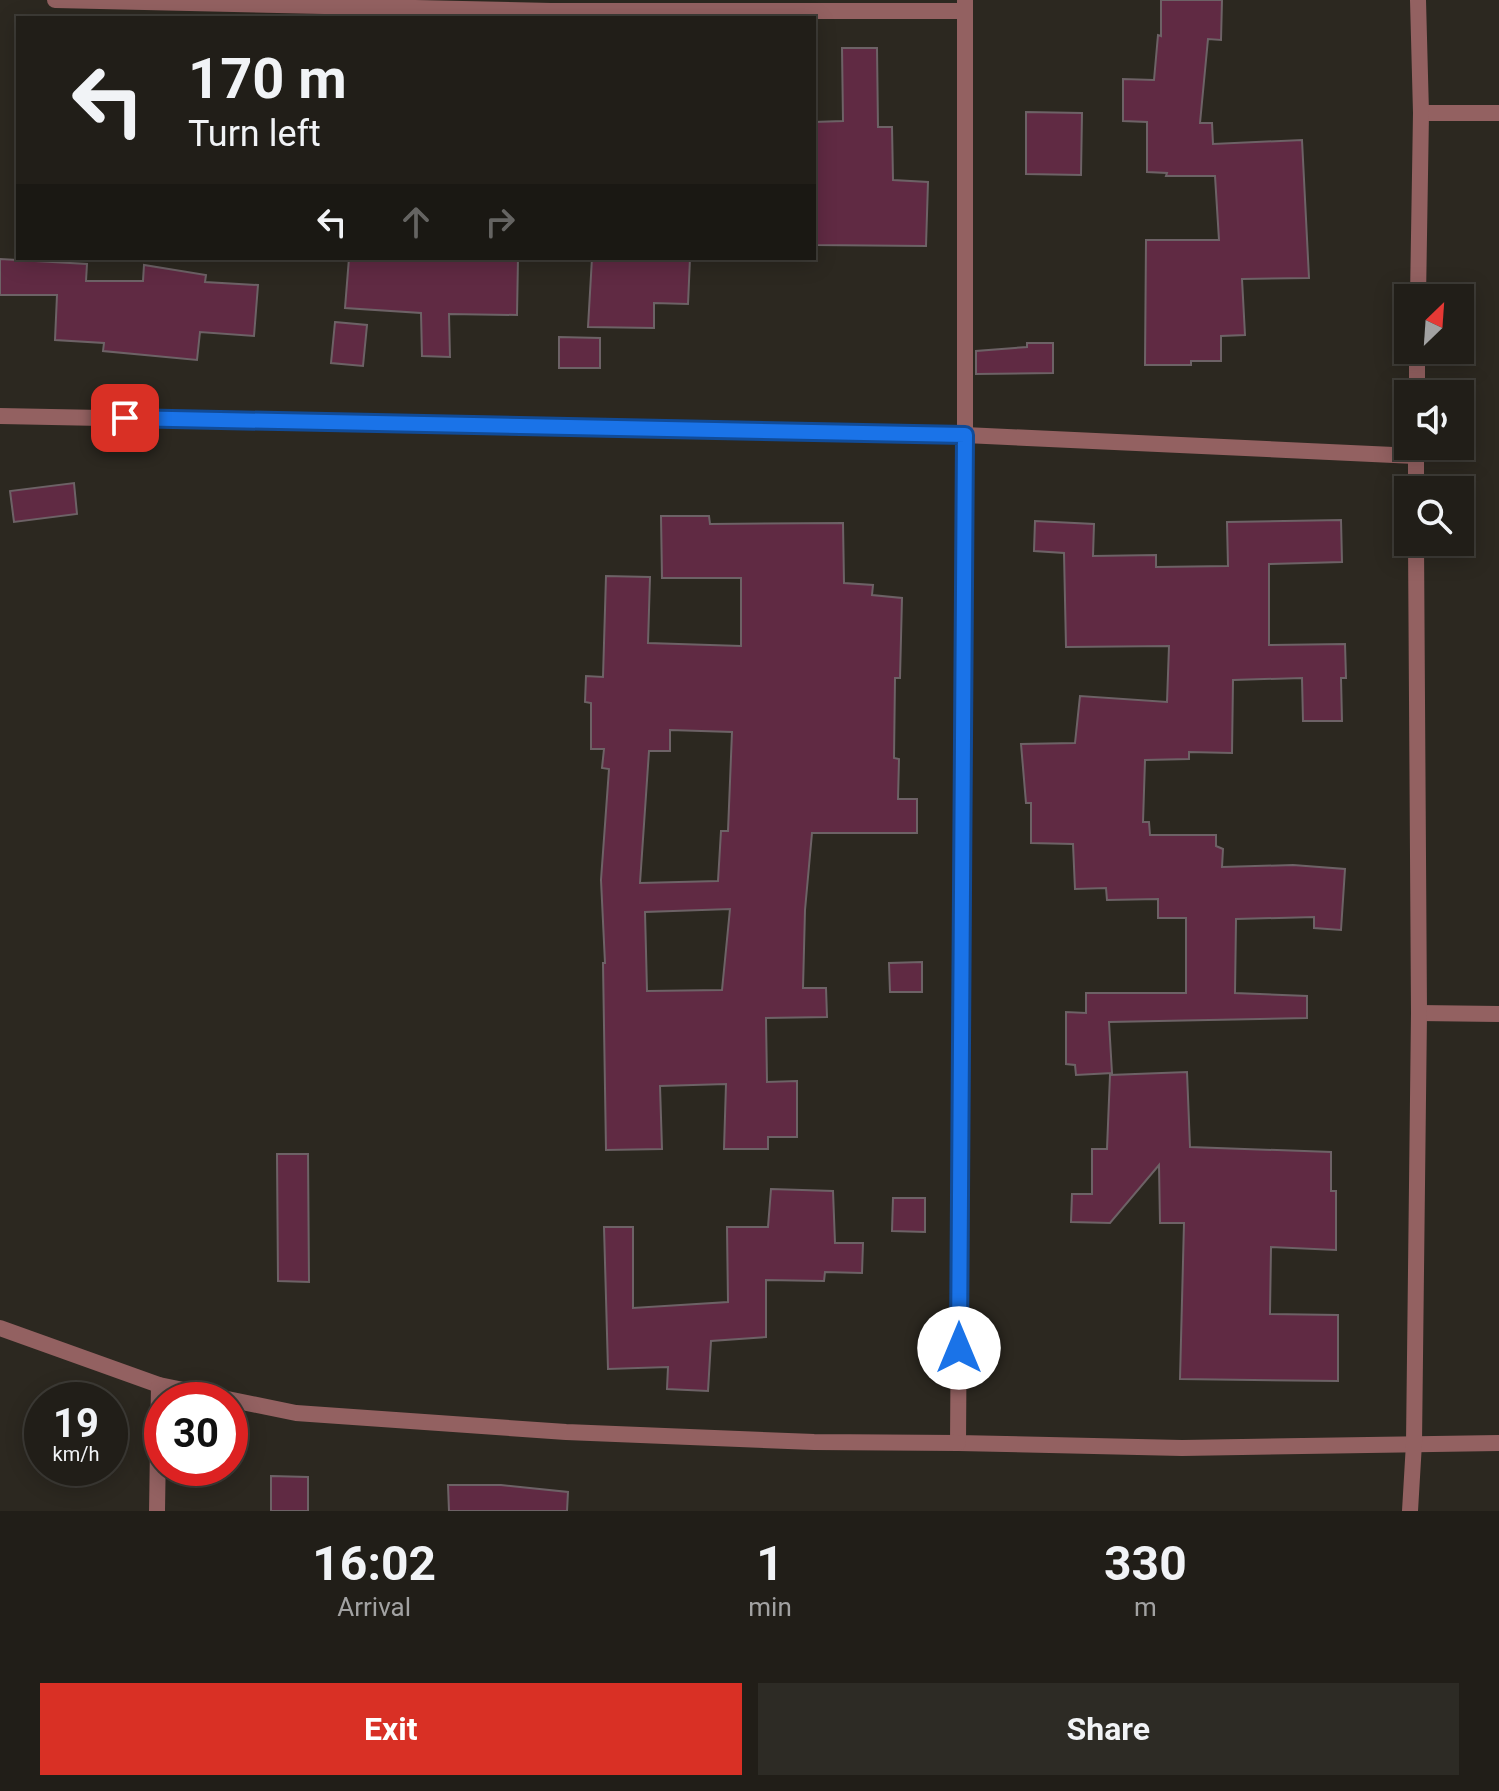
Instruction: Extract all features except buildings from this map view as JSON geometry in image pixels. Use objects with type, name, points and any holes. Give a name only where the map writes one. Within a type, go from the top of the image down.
[{"type":"street","points":[[55,0],[551,6],[964,6],[965,435],[958,1443]]},
{"type":"street","points":[[1418,0],[1421,113],[1418,284]]},
{"type":"street","points":[[1421,113],[1499,113]]},
{"type":"street","points":[[0,416],[965,435],[1394,450]]},
{"type":"street","points":[[1410,1511],[1414,1443],[1419,1013],[1416,556]]},
{"type":"street","points":[[1419,1013],[1499,1014]]},
{"type":"street","points":[[0,1328],[151,1382]]},
{"type":"street","points":[[248,1403],[296,1413],[550,1431],[814,1442],[1182,1448],[1499,1443]]},
{"type":"street","points":[[157,1486],[157,1511]]},
{"type":"route","points":[[125,418],[965,435],[959,1348]]}]
